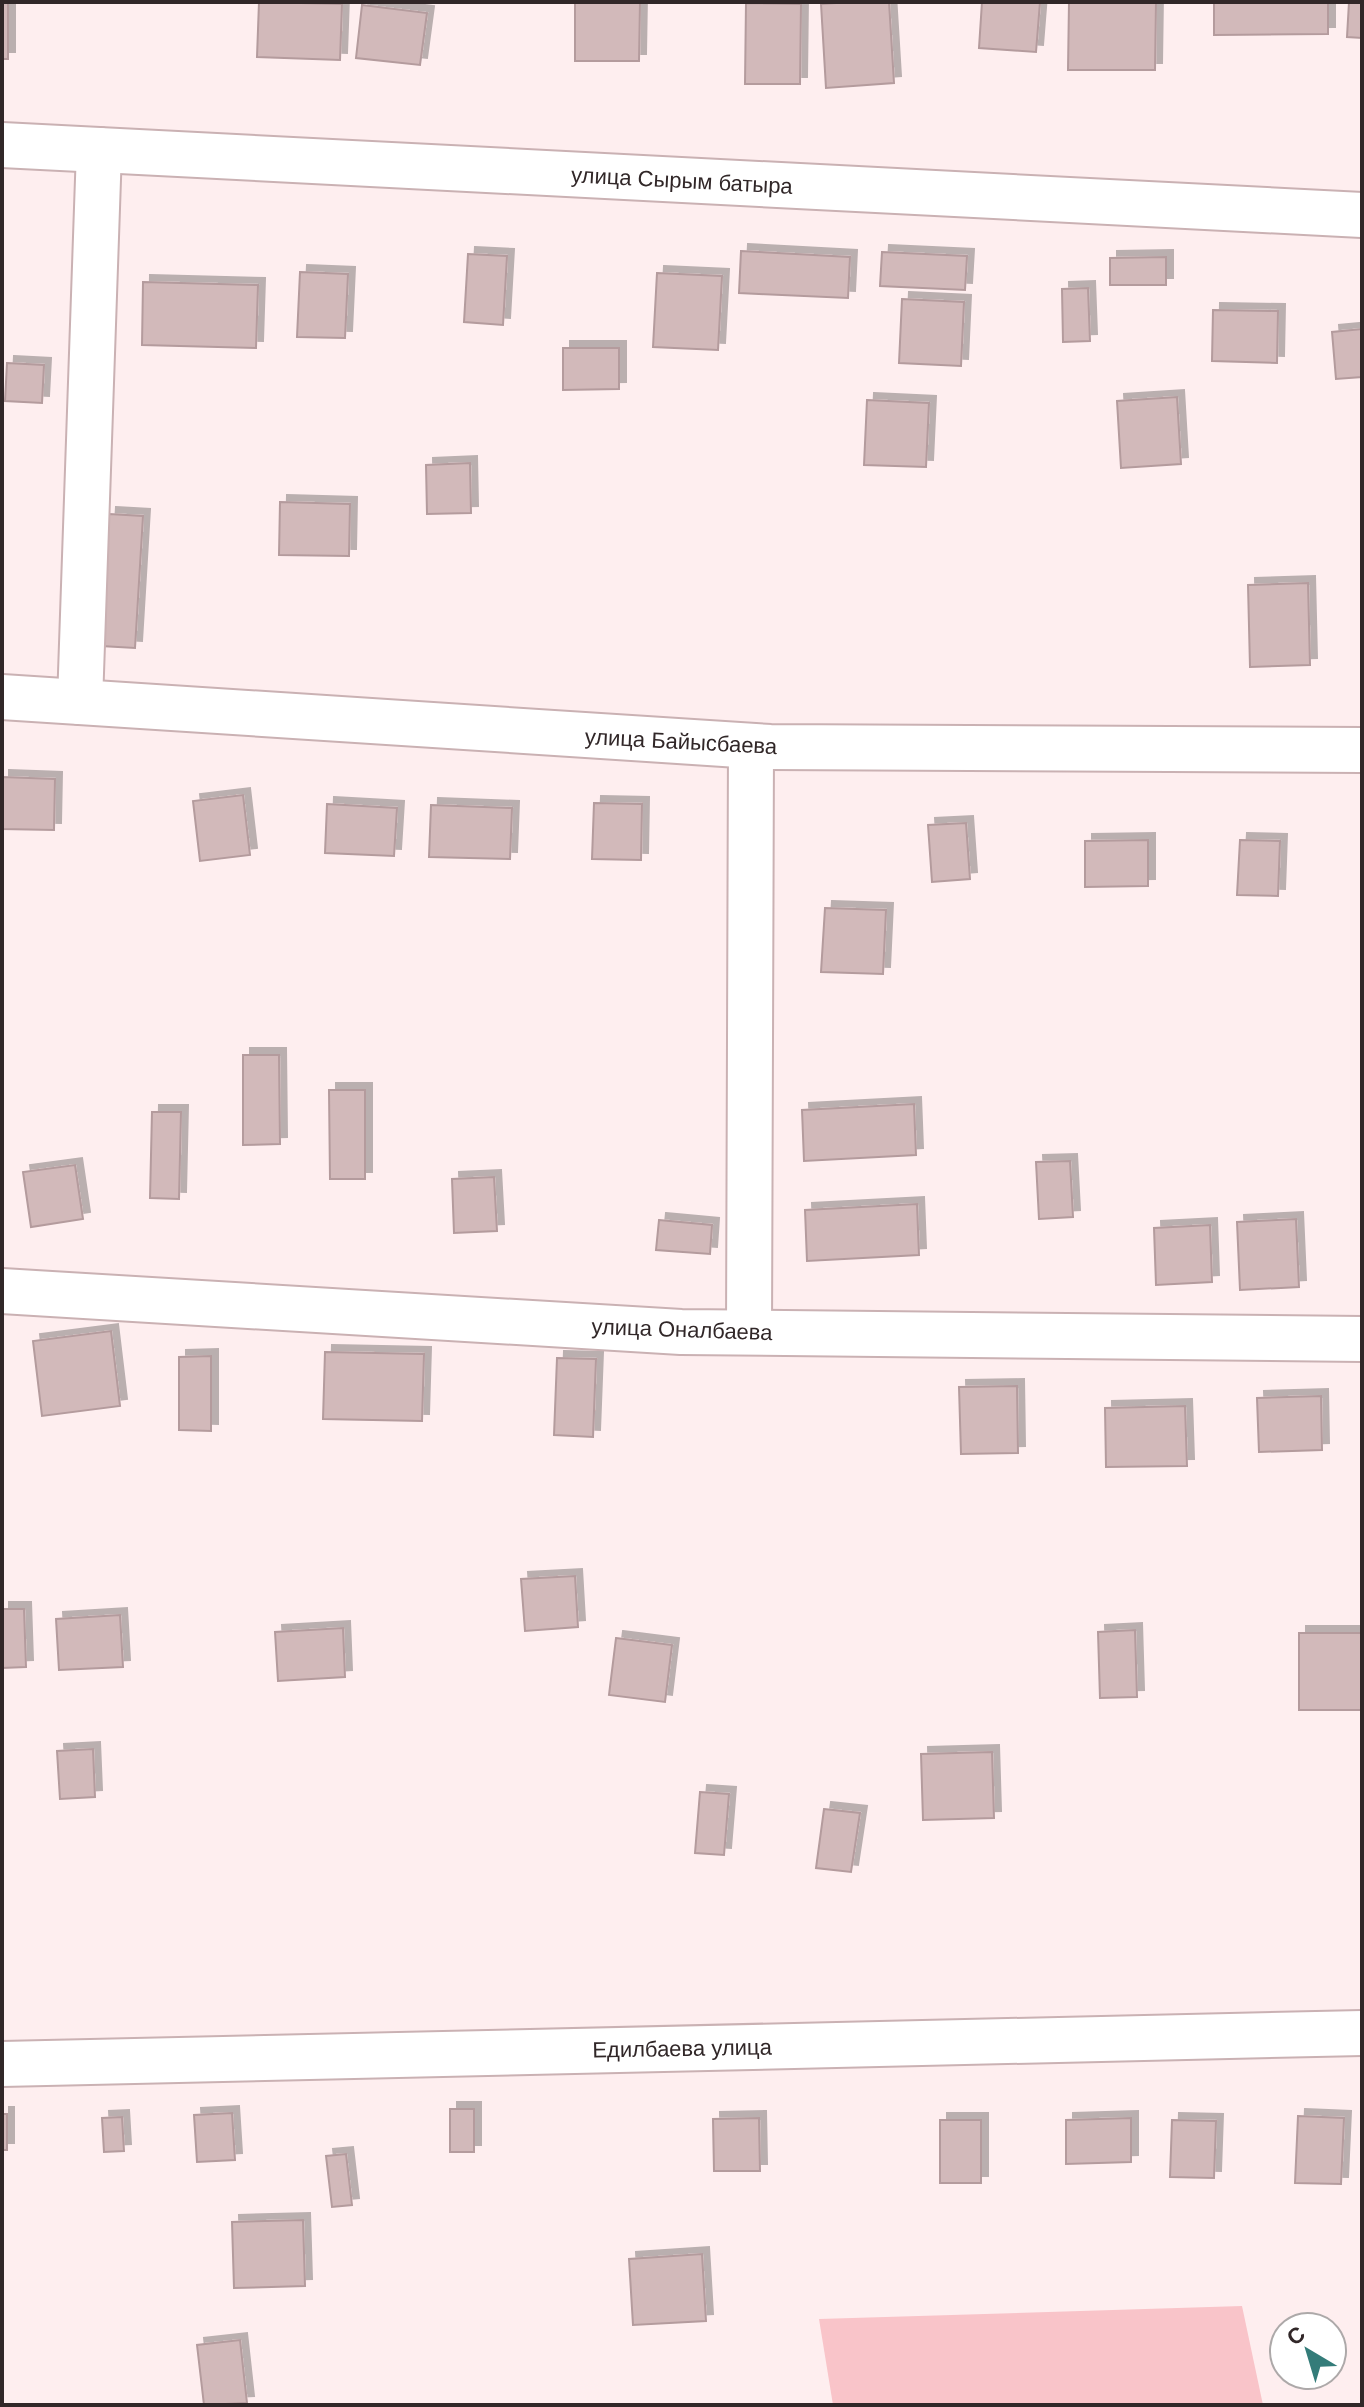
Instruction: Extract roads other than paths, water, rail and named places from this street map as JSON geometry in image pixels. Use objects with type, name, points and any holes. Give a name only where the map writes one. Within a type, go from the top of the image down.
[{"type":"street","name":"улица Сырым батыра","points":[[2,145],[1362,215]]},
{"type":"street","points":[[80,702],[99,150]]},
{"type":"street","name":"улица Байысбаева","points":[[2,697],[751,746],[1362,750]]},
{"type":"street","points":[[749,1332],[751,746]]},
{"type":"street","name":"улица Оналбаева","points":[[2,1291],[681,1332],[1362,1339]]},
{"type":"street","name":"Едилбаева улица","points":[[2,2064],[1362,2033]]}]
